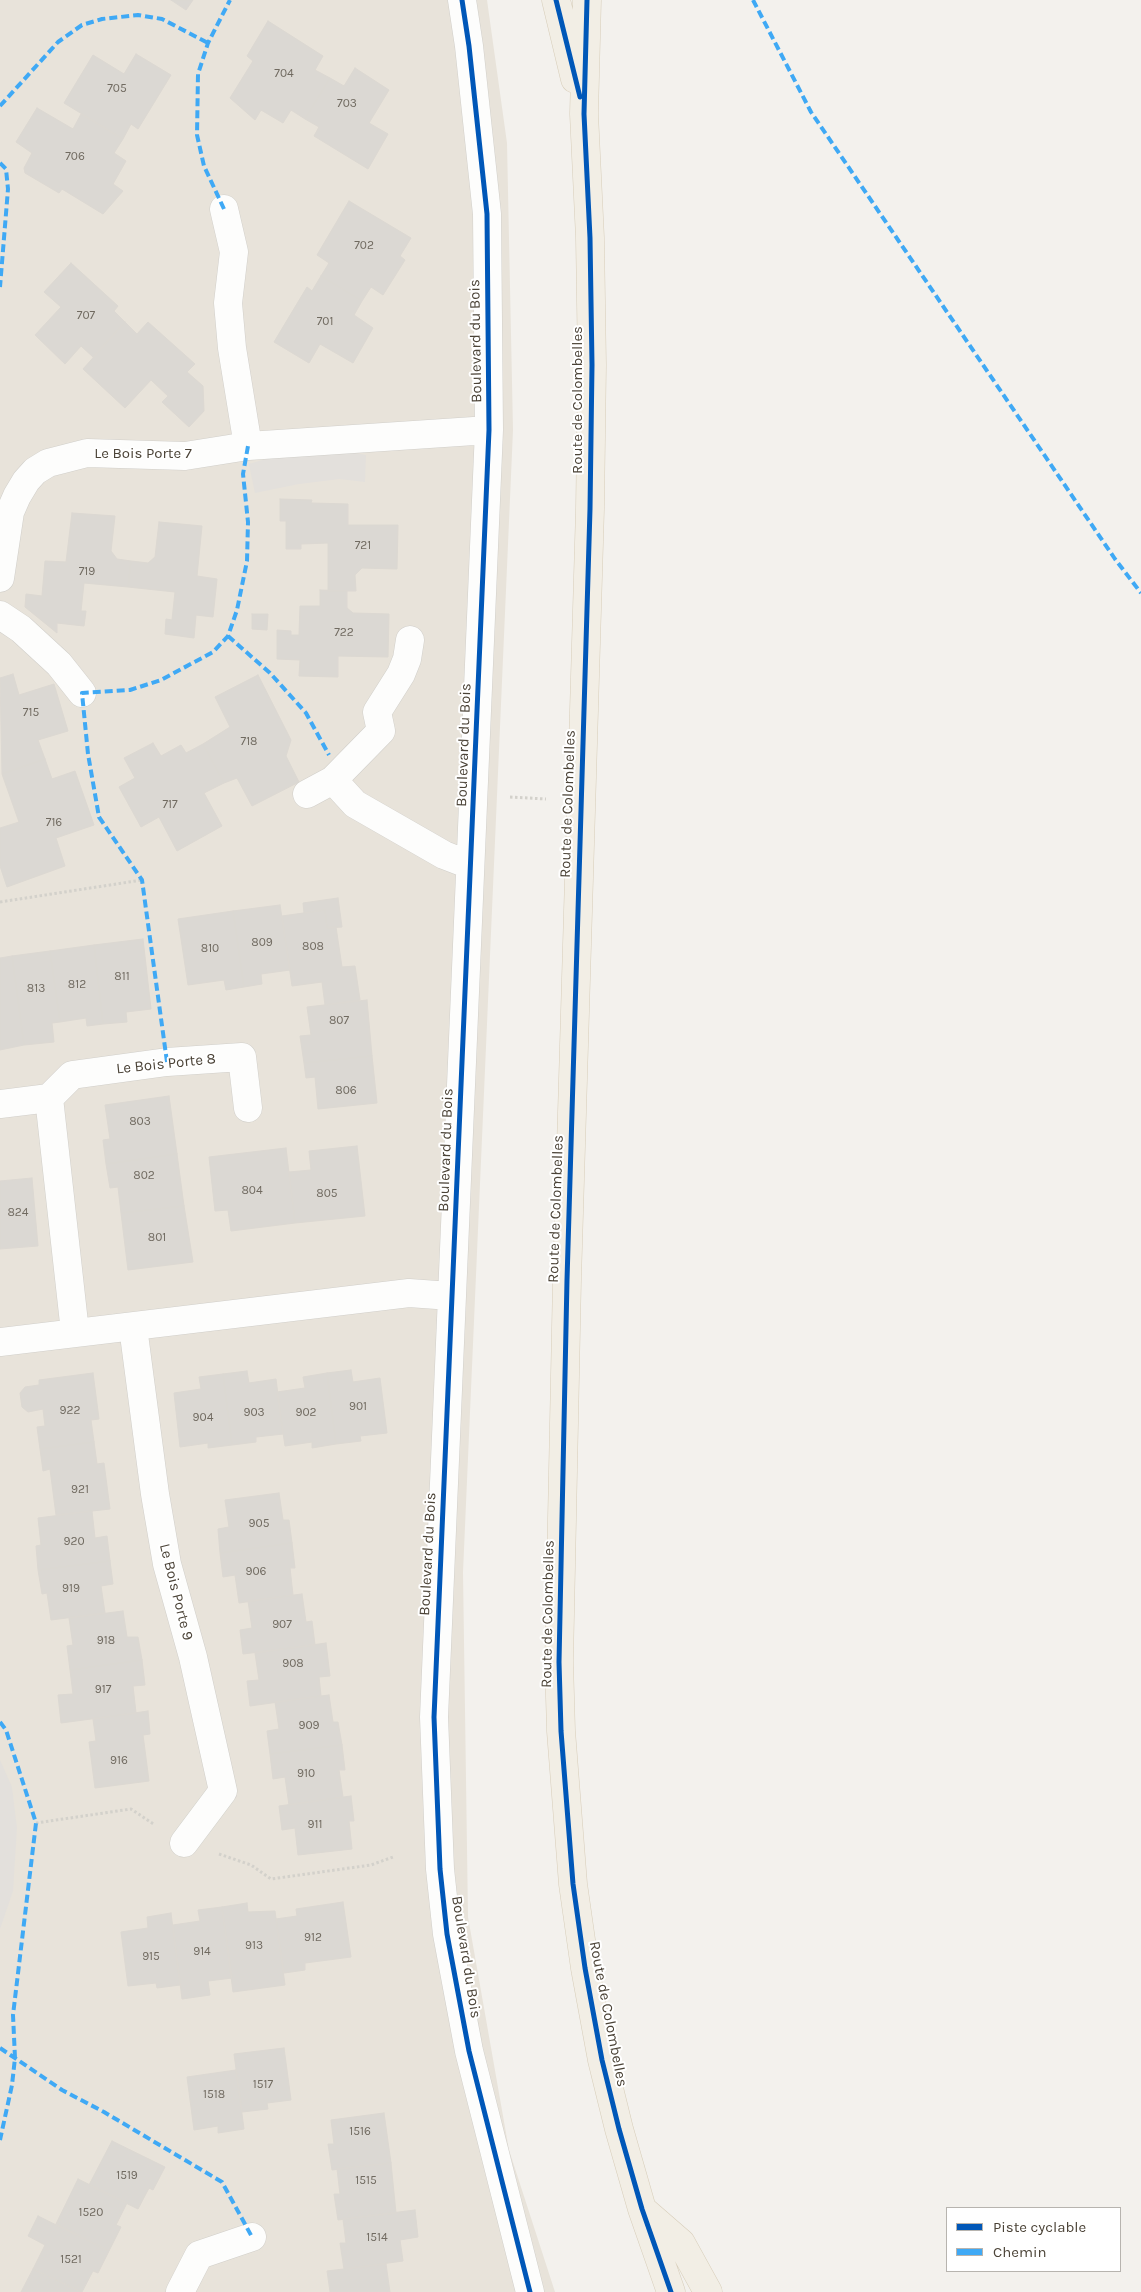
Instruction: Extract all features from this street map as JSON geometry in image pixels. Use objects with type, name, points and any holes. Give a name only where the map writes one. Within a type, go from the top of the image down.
[{"type":"main road","name":"Route de Colombelles","points":[[556,0],[584,114]]},
{"type":"main road","name":"Route de Colombelles","points":[[586,0],[584,114],[590,238],[592,366],[590,518],[566,1290],[559,1662],[561,1731],[572,1875],[585,1968],[607,2077],[642,2209],[671,2292]]},
{"type":"main road","points":[[642,2209],[681,2243],[708,2292]]},
{"type":"street","name":"Boulevard du Bois","points":[[462,0],[470,46],[487,214],[489,430],[456,1238],[451,1296],[434,1717],[440,1869],[447,1934],[469,2051],[530,2292]]},
{"type":"street","points":[[224,210],[234,252],[228,303],[232,348],[248,446]]},
{"type":"street","name":"Le Bois Porte 7","points":[[0,578],[10,512],[26,480],[35,471],[48,463],[87,454],[185,456],[248,446],[489,430]]},
{"type":"street","points":[[0,615],[21,630],[59,664],[82,693]]},
{"type":"street","points":[[307,794],[333,780],[381,731],[376,712],[401,674],[407,659],[410,640]]},
{"type":"street","points":[[333,780],[355,804],[444,855],[470,865]]},
{"type":"street","name":"Le Bois Porte 8","points":[[49,1098],[72,1075],[167,1062],[242,1057],[248,1108]]},
{"type":"street","points":[[0,1104],[49,1098],[75,1332]]},
{"type":"street","points":[[0,1342],[409,1293],[451,1296]]},
{"type":"street","name":"Le Bois Porte 9","points":[[132,1327],[155,1494],[167,1564],[193,1657],[223,1791],[184,1843]]},
{"type":"street","points":[[180,2292],[199,2255],[252,2237]]},
{"type":"path","points":[[502,796],[536,800],[581,796]]},
{"type":"path","points":[[0,902],[142,880]]},
{"type":"path","points":[[36,1823],[132,1809],[184,1843],[251,1865],[271,1878],[371,1865],[392,1857]]},
{"type":"shaded area","points":[[0,0],[487,0],[507,143],[513,430],[463,1572],[468,1917],[509,2150],[555,2292],[0,2292]]},
{"type":"shaded area","points":[[341,450],[366,455],[365,482],[339,479],[299,484],[255,493],[249,464],[279,455]]},
{"type":"shaded area","points":[[0,1760],[12,1787],[17,1828],[13,1891],[0,1929]]},
{"type":"building","points":[[171,0],[193,0],[186,10]]},
{"type":"building","points":[[268,21],[323,56],[315,70],[330,78],[305,119],[291,110],[283,123],[261,110],[255,120],[230,98],[253,61],[247,56]]},
{"type":"building","points":[[136,54],[171,75],[138,129],[131,124],[123,139],[64,103],[93,55],[124,74]]},
{"type":"building","points":[[355,68],[389,90],[369,123],[388,134],[368,169],[314,136],[319,127],[305,119],[330,78],[344,86]]},
{"type":"building","points":[[37,108],[73,129],[81,114],[123,139],[114,153],[126,161],[113,184],[123,191],[103,214],[62,189],[59,193],[25,173],[24,168],[32,153],[16,142]]},
{"type":"building","points":[[349,201],[411,238],[400,256],[405,260],[383,295],[371,287],[362,301],[321,276],[329,263],[317,255]]},
{"type":"building","points":[[71,263],[118,306],[114,311],[125,322],[93,357],[81,346],[65,364],[35,335],[61,307],[44,292]]},
{"type":"building","points":[[321,276],[362,301],[354,315],[373,328],[353,363],[320,344],[309,363],[274,342],[307,287],[312,291]]},
{"type":"building","points":[[125,322],[137,334],[148,322],[195,364],[187,372],[203,386],[204,411],[189,427],[162,402],[168,396],[151,380],[125,408],[83,369]]},
{"type":"building","points":[[280,499],[312,500],[311,503],[348,504],[348,525],[398,525],[397,569],[362,568],[355,575],[356,591],[328,591],[328,543],[301,544],[301,549],[286,549],[286,521],[280,521]]},
{"type":"building","points":[[72,513],[115,516],[111,551],[117,559],[131,561],[128,587],[84,583],[81,611],[86,611],[84,626],[57,623],[57,633],[25,607],[26,594],[42,596],[45,561],[66,562]]},
{"type":"building","points":[[159,522],[202,526],[197,576],[217,579],[213,617],[196,615],[194,638],[165,634],[166,619],[172,620],[175,592],[128,587],[131,561],[148,563],[155,557]]},
{"type":"building","points":[[320,590],[347,591],[347,608],[353,613],[389,614],[388,657],[338,656],[338,677],[299,676],[300,660],[277,659],[277,630],[291,631],[291,635],[299,635],[300,606],[320,606]]},
{"type":"building","points":[[252,614],[268,614],[267,630],[252,629]]},
{"type":"building","points":[[13,674],[19,695],[54,684],[68,731],[38,740],[45,759],[2,774],[0,678]]},
{"type":"building","points":[[258,675],[291,740],[286,756],[299,782],[252,806],[237,778],[224,783],[203,744],[230,727],[215,697]]},
{"type":"building","points":[[153,743],[161,756],[181,745],[186,753],[203,744],[224,783],[204,793],[222,826],[177,851],[159,817],[141,827],[119,787],[135,778],[124,758]]},
{"type":"building","points":[[45,759],[52,779],[75,771],[94,825],[56,838],[65,866],[7,887],[0,866],[0,828],[19,822],[2,774]]},
{"type":"building","points":[[338,898],[342,927],[327,928],[325,910],[304,913],[303,903]]},
{"type":"building","points":[[280,905],[290,970],[261,974],[262,984],[244,987],[233,911]]},
{"type":"building","points":[[325,910],[327,928],[336,927],[342,967],[355,966],[360,1000],[325,1005],[322,982],[292,986],[282,916]]},
{"type":"building","points":[[233,911],[244,987],[226,990],[224,980],[188,985],[178,919]]},
{"type":"building","points":[[143,939],[151,1009],[126,1012],[127,1022],[103,1024],[94,945]]},
{"type":"building","points":[[94,945],[103,1024],[87,1026],[86,1018],[60,1022],[50,951]]},
{"type":"building","points":[[50,951],[60,1022],[52,1023],[54,1042],[24,1045],[12,956]]},
{"type":"building","points":[[12,956],[24,1045],[0,1050],[0,958]]},
{"type":"building","points":[[367,1000],[372,1056],[304,1063],[300,1036],[311,1035],[307,1007]]},
{"type":"building","points":[[372,1056],[377,1103],[318,1109],[315,1077],[306,1078],[304,1063]]},
{"type":"building","points":[[169,1096],[177,1154],[106,1164],[103,1140],[110,1139],[105,1105]]},
{"type":"building","points":[[357,1146],[365,1216],[295,1223],[289,1172],[311,1170],[309,1151]]},
{"type":"building","points":[[286,1148],[295,1223],[231,1231],[228,1210],[215,1211],[209,1157]]},
{"type":"building","points":[[177,1154],[184,1206],[121,1213],[118,1187],[110,1188],[106,1164]]},
{"type":"building","points":[[32,1178],[38,1246],[0,1249],[0,1181]]},
{"type":"building","points":[[184,1206],[193,1262],[128,1270],[121,1213]]},
{"type":"building","points":[[351,1370],[353,1382],[380,1378],[387,1433],[360,1436],[361,1441],[336,1444],[327,1373]]},
{"type":"building","points":[[247,1371],[249,1383],[276,1379],[283,1434],[256,1437],[256,1442],[232,1445],[223,1374]]},
{"type":"building","points":[[93,1373],[99,1419],[91,1420],[94,1442],[40,1449],[37,1427],[45,1426],[43,1409],[28,1412],[22,1407],[20,1393],[25,1387],[39,1385],[39,1380]]},
{"type":"building","points":[[327,1373],[336,1444],[312,1448],[312,1442],[285,1446],[277,1392],[305,1388],[303,1377]]},
{"type":"building","points":[[223,1374],[232,1445],[208,1448],[208,1443],[180,1447],[174,1393],[201,1389],[199,1377]]},
{"type":"building","points":[[94,1442],[97,1464],[104,1463],[110,1509],[56,1515],[50,1469],[43,1471],[40,1449]]},
{"type":"building","points":[[279,1493],[283,1520],[289,1520],[292,1543],[220,1553],[218,1529],[229,1527],[225,1500]]},
{"type":"building","points":[[92,1511],[95,1538],[107,1536],[110,1561],[38,1570],[36,1546],[41,1545],[38,1518]]},
{"type":"building","points":[[292,1543],[295,1568],[290,1568],[293,1595],[239,1603],[235,1575],[223,1577],[220,1553]]},
{"type":"building","points":[[110,1561],[113,1584],[101,1586],[105,1613],[51,1620],[47,1593],[42,1594],[38,1570]]},
{"type":"building","points":[[302,1594],[306,1622],[312,1621],[315,1645],[243,1654],[240,1630],[252,1628],[248,1601]]},
{"type":"building","points":[[123,1611],[127,1637],[138,1637],[142,1660],[70,1670],[67,1646],[73,1645],[69,1618]]},
{"type":"building","points":[[326,1643],[330,1676],[319,1677],[321,1696],[250,1706],[247,1681],[259,1680],[255,1653]]},
{"type":"building","points":[[142,1660],[145,1685],[133,1686],[136,1713],[61,1723],[58,1695],[73,1694],[70,1670]]},
{"type":"building","points":[[329,1695],[333,1722],[338,1722],[342,1745],[270,1754],[267,1731],[279,1729],[275,1702]]},
{"type":"building","points":[[148,1711],[150,1734],[143,1735],[149,1781],[95,1788],[89,1742],[96,1741],[93,1719]]},
{"type":"building","points":[[342,1745],[345,1770],[339,1770],[343,1797],[289,1805],[285,1777],[273,1779],[270,1754]]},
{"type":"building","points":[[351,1796],[354,1821],[349,1821],[352,1849],[298,1855],[295,1828],[282,1830],[279,1806]]},
{"type":"building","points":[[343,1902],[351,1957],[305,1963],[305,1970],[284,1973],[276,1919],[297,1916],[296,1909]]},
{"type":"building","points":[[247,1903],[248,1912],[275,1911],[285,1985],[233,1992],[222,1907]]},
{"type":"building","points":[[222,1907],[232,1978],[208,1981],[210,1995],[182,1999],[173,1925],[200,1921],[198,1910]]},
{"type":"building","points":[[171,1913],[180,1985],[157,1988],[156,1983],[128,1986],[121,1932],[148,1928],[147,1917]]},
{"type":"building","points":[[284,2048],[291,2100],[267,2103],[268,2109],[242,2112],[234,2054]]},
{"type":"building","points":[[236,2070],[244,2129],[218,2133],[218,2126],[194,2130],[187,2077]]},
{"type":"building","points":[[384,2113],[391,2163],[332,2170],[328,2144],[334,2144],[331,2120]]},
{"type":"building","points":[[112,2141],[165,2167],[153,2190],[149,2188],[138,2209],[89,2185]]},
{"type":"building","points":[[391,2163],[396,2213],[338,2220],[334,2194],[340,2194],[337,2169]]},
{"type":"building","points":[[78,2179],[127,2203],[116,2225],[121,2227],[109,2251],[56,2224]]},
{"type":"building","points":[[415,2210],[418,2237],[400,2240],[403,2261],[344,2269],[340,2243],[346,2243],[343,2219]]},
{"type":"building","points":[[38,2216],[109,2251],[98,2273],[93,2271],[82,2292],[33,2269],[45,2245],[28,2236]]},
{"type":"building","points":[[386,2264],[390,2292],[330,2292],[327,2271]]},
{"type":"building","points":[[33,2269],[81,2292],[21,2292]]},
{"type":"marked path","points":[[224,209],[204,166],[197,135],[198,74],[208,43],[230,0]]},
{"type":"marked path","points":[[753,0],[811,112],[1115,559],[1141,593]]},
{"type":"marked path","points":[[0,106],[58,42],[82,25],[102,19],[138,15],[162,19],[208,43]]},
{"type":"marked path","points":[[0,163],[6,169],[8,189],[0,287]]},
{"type":"marked path","points":[[167,1062],[142,880],[99,817],[88,754],[82,693],[130,690],[161,680],[213,652],[228,636],[237,610],[247,561],[248,522],[243,474],[248,446]]},
{"type":"marked path","points":[[228,636],[270,673],[306,713],[329,755]]},
{"type":"marked path","points":[[0,1722],[6,1730],[36,1823],[13,2015],[15,2058],[12,2085],[0,2140]]},
{"type":"marked path","points":[[0,2048],[62,2090],[104,2112],[222,2182],[252,2237]]},
{"type":"cycle path","points":[[462,0],[469,46],[487,214],[489,430],[434,1717],[440,1869],[447,1934],[469,2051],[530,2292]]},
{"type":"cycle path","points":[[556,0],[580,97]]},
{"type":"cycle path","points":[[587,0],[584,114],[590,238],[592,365],[590,509],[567,1280],[559,1662],[561,1731],[573,1884],[585,1968],[602,2060],[642,2209],[671,2292]]}]
